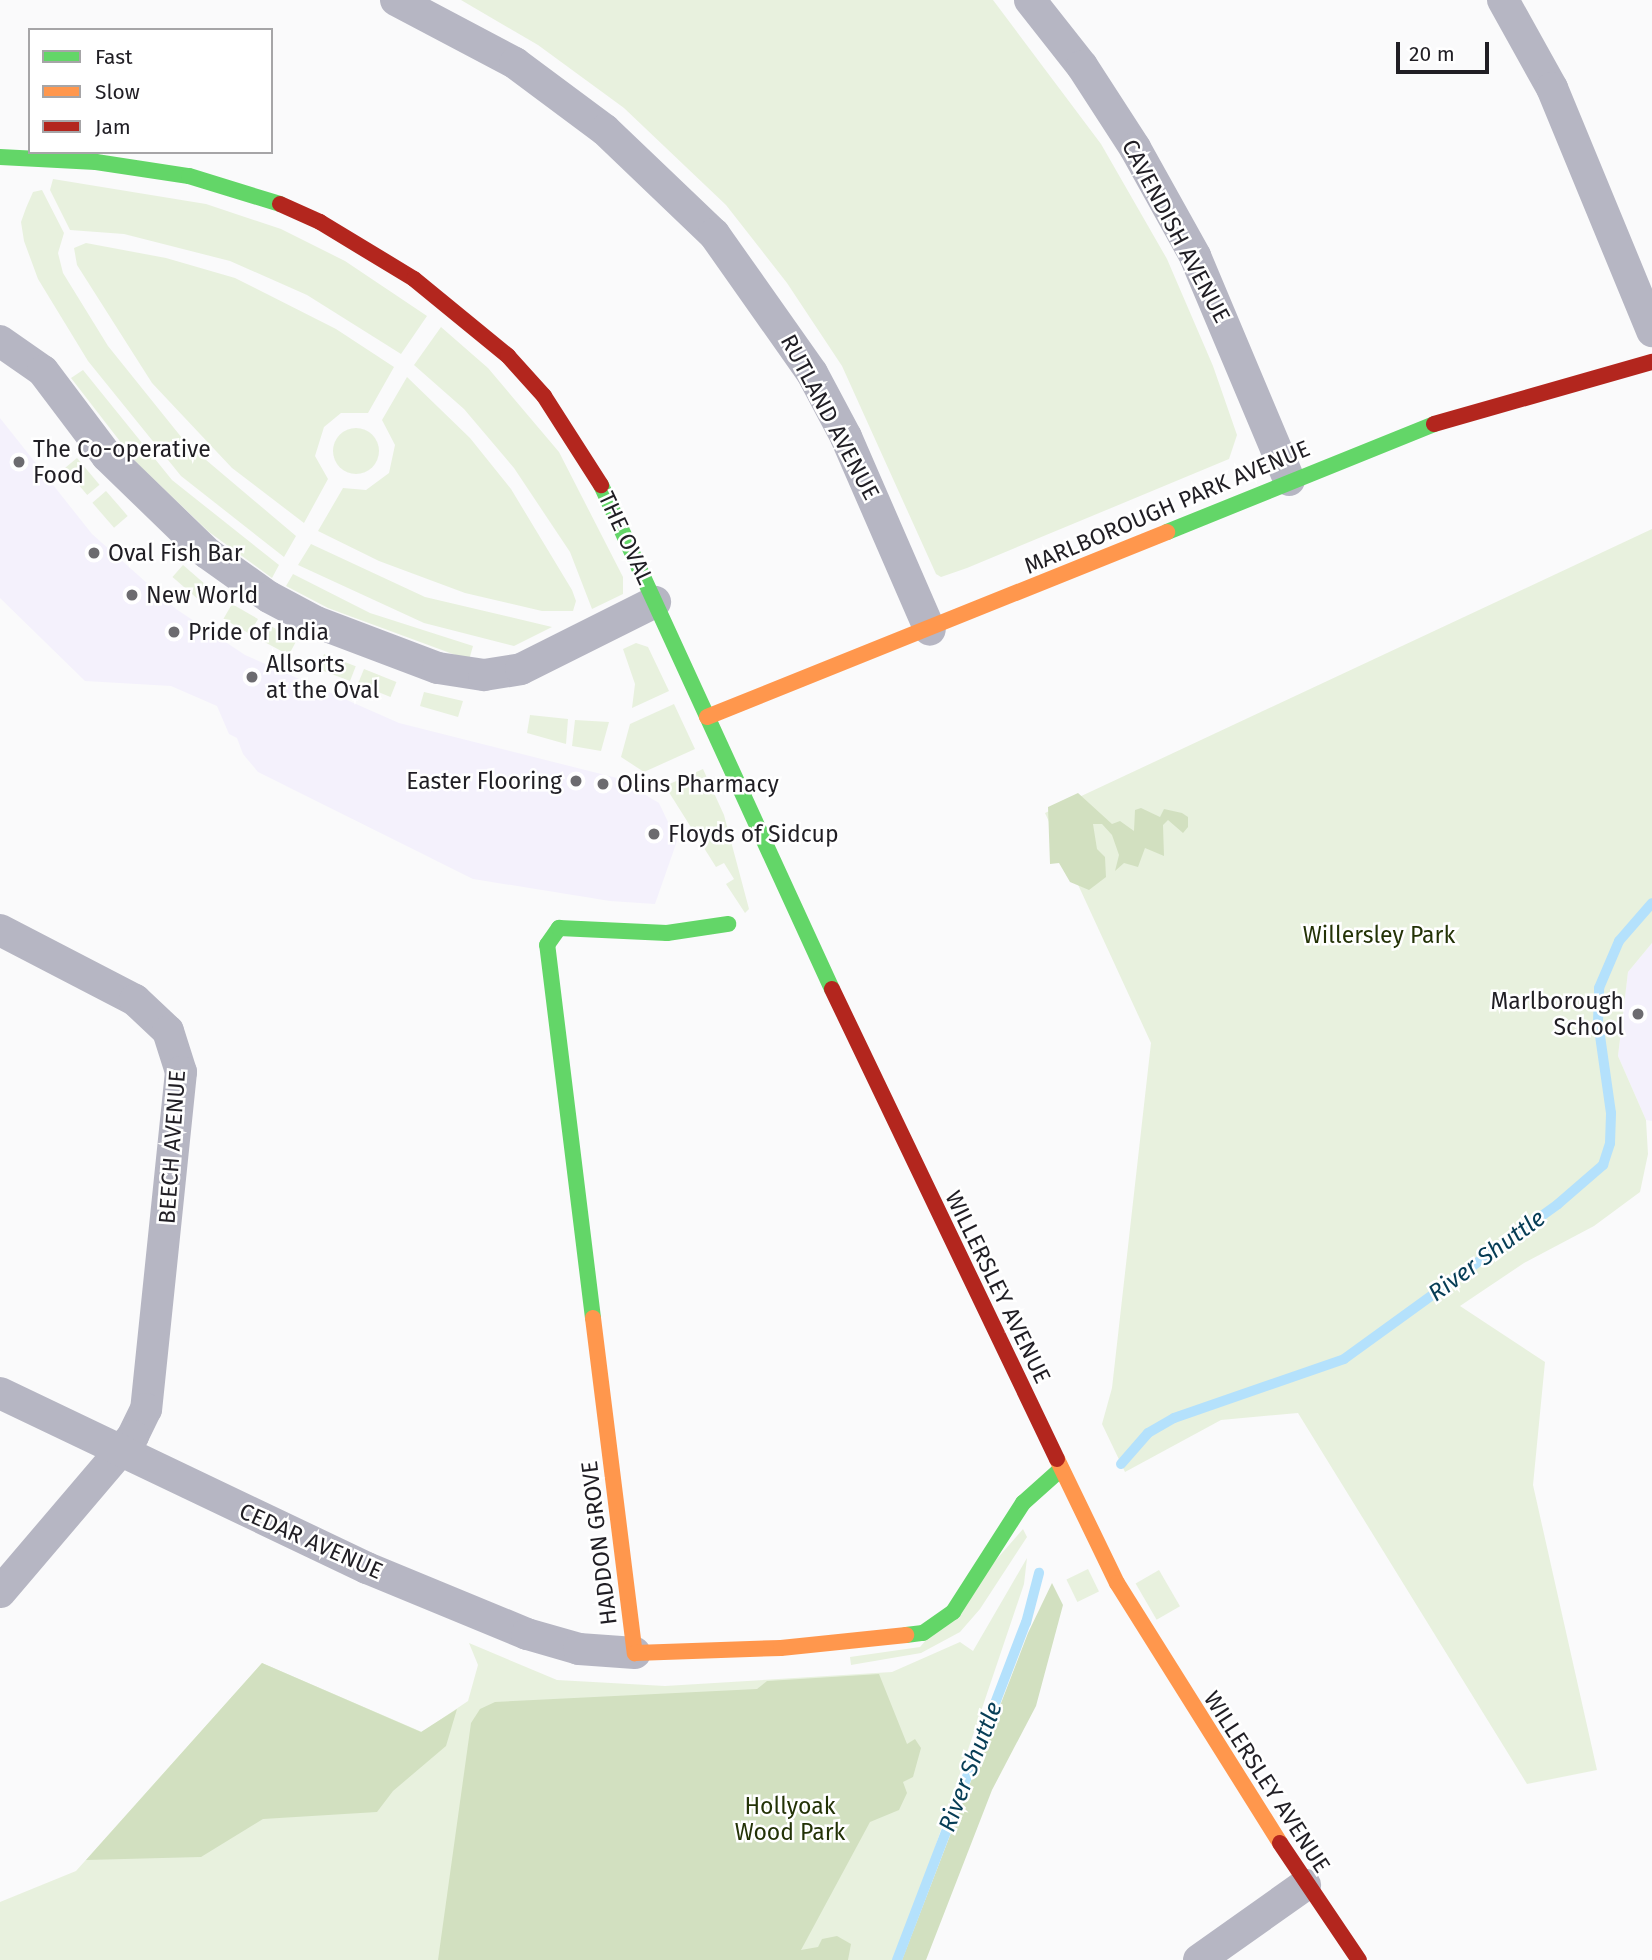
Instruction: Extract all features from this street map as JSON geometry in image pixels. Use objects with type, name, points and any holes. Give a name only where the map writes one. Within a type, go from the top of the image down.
[{"type":"street","name":"RUTLAND AVENUE","points":[[396,0],[515,64],[605,130],[714,234],[812,373],[846,437],[930,630]]},
{"type":"street","name":"CAVENDISH AVENUE","points":[[1030,0],[1119,124],[1195,256],[1289,480]]},
{"type":"street","points":[[1503,0],[1552,88],[1652,331]]},
{"type":"street","name":"THE OVAL","points":[[0,158],[96,162],[234,188],[320,222],[414,279],[508,356],[544,396],[578,443],[610,500],[655,602],[521,669],[484,675],[438,668],[316,622],[269,597],[207,553],[107,456],[43,371],[0,341]]},
{"type":"street","name":"MARLBOROUGH PARK AVENUE","points":[[707,717],[930,630],[1289,480],[1459,414],[1652,362]]},
{"type":"street","name":"WILLERSLEY AVENUE","points":[[655,602],[829,985],[1101,1552],[1184,1697],[1305,1885],[1359,1960]]},
{"type":"street","name":"HADDON GROVE","points":[[728,924],[667,933],[559,928],[547,944],[635,1653],[781,1648],[923,1633],[953,1612],[1023,1503],[1061,1469]]},
{"type":"street","name":"BEECH AVENUE","points":[[0,930],[135,1000],[156,1016],[176,1049],[180,1094],[146,1409],[134,1436],[0,1592]]},
{"type":"street","name":"CEDAR AVENUE","points":[[0,1392],[118,1452],[367,1568],[527,1634],[579,1648],[635,1653]]},
{"type":"street","points":[[1199,1960],[1305,1885]]},
{"type":"shaded area","points":[[0,418],[92,534],[176,609],[245,655],[399,723],[617,778],[659,803],[677,841],[655,904],[610,901],[473,879],[258,772],[243,754],[237,738],[229,734],[217,706],[171,686],[85,681],[0,598]]},
{"type":"shaded area","name":"Marlborough School","points":[[1652,943],[1652,1121],[1646,1120],[1618,1056],[1628,972]]},
{"type":"green space","points":[[461,0],[993,0],[1101,144],[1167,259],[1213,366],[1237,435],[1229,459],[941,577],[936,574],[842,366],[787,283],[726,205],[624,108],[538,45]]},
{"type":"green space","points":[[53,179],[206,204],[281,229],[345,261],[427,316],[401,354],[307,295],[230,261],[124,234],[70,230],[50,190]]},
{"type":"green space","points":[[42,190],[64,233],[58,253],[63,273],[108,346],[186,443],[296,536],[284,557],[181,476],[88,361],[38,279],[24,241],[21,222],[33,192]]},
{"type":"green space","points":[[86,243],[166,258],[235,278],[336,329],[394,367],[368,413],[341,413],[324,427],[315,456],[328,479],[304,523],[232,468],[152,383],[77,265],[74,248]]},
{"type":"green space","points":[[441,327],[488,368],[559,452],[623,577],[623,594],[592,609],[570,552],[514,468],[464,409],[414,365]]},
{"type":"green space","points":[[83,370],[172,480],[279,565],[272,578],[209,532],[136,462],[71,378]]},
{"type":"green space","points":[[407,377],[470,438],[511,489],[572,590],[576,601],[573,611],[542,611],[465,593],[379,561],[318,531],[343,488],[366,490],[389,473],[395,445],[382,420]]},
{"type":"green space","points":[[356,428],[372,435],[379,451],[372,467],[356,474],[340,467],[333,451],[340,435]]},
{"type":"green space","points":[[77,458],[99,485],[87,495],[65,468]]},
{"type":"green space","points":[[106,491],[128,516],[114,528],[92,503]]},
{"type":"green space","name":"Willersley Park","points":[[1652,529],[1652,943],[1628,972],[1618,1056],[1646,1120],[1648,1154],[1640,1192],[1594,1226],[1524,1263],[1460,1306],[1545,1362],[1533,1485],[1597,1770],[1527,1784],[1298,1413],[1221,1420],[1125,1472],[1102,1424],[1112,1388],[1151,1043],[1045,813]]},
{"type":"green space","points":[[311,544],[425,597],[552,627],[514,646],[424,623],[298,565]]},
{"type":"green space","points":[[183,565],[207,586],[197,598],[173,577]]},
{"type":"green space","points":[[293,574],[370,613],[473,646],[469,660],[328,608],[286,586]]},
{"type":"green space","points":[[232,604],[258,619],[249,634],[224,619]]},
{"type":"green space","points":[[265,623],[297,640],[289,655],[257,638]]},
{"type":"green space","points":[[636,643],[648,647],[669,691],[632,708],[635,684],[623,649]]},
{"type":"green space","points":[[324,654],[356,666],[350,681],[318,669]]},
{"type":"green space","points":[[364,669],[396,682],[390,697],[358,684]]},
{"type":"green space","points":[[424,692],[463,701],[458,717],[420,706]]},
{"type":"green space","points":[[674,704],[695,749],[644,772],[621,757],[630,724]]},
{"type":"green space","points":[[530,715],[568,719],[566,744],[527,733]]},
{"type":"green space","points":[[575,720],[609,722],[601,751],[572,746]]},
{"type":"green space","points":[[703,769],[724,815],[749,909],[745,913],[726,884],[734,879],[724,863],[716,867],[665,786]]},
{"type":"green space","points":[[1078,793],[1112,824],[1120,821],[1134,831],[1135,810],[1141,808],[1160,817],[1164,809],[1182,813],[1188,817],[1188,827],[1183,833],[1168,820],[1163,825],[1164,856],[1145,848],[1138,867],[1124,863],[1115,871],[1119,855],[1112,835],[1102,824],[1093,824],[1097,849],[1105,857],[1106,877],[1089,890],[1070,882],[1059,863],[1050,864],[1048,807]]},
{"type":"green space","points":[[1023,1529],[1027,1537],[980,1609],[960,1632],[921,1653],[851,1665],[850,1657],[920,1647]]},
{"type":"green space","name":"Hollyoak Wood Park","points":[[1027,1558],[1024,1584],[897,1960],[0,1960],[0,1902],[76,1871],[262,1663],[422,1732],[468,1701],[478,1665],[469,1643],[557,1680],[665,1686],[892,1672],[960,1642],[973,1651]]},
{"type":"green space","points":[[1088,1569],[1099,1591],[1077,1602],[1066,1580]]},
{"type":"green space","points":[[1159,1570],[1180,1606],[1157,1620],[1136,1584]]},
{"type":"green space","points":[[1052,1583],[1063,1605],[1036,1706],[992,1790],[926,1960],[902,1960],[1028,1633]]},
{"type":"green space","points":[[262,1663],[421,1732],[457,1709],[446,1746],[393,1791],[377,1812],[263,1819],[201,1857],[86,1860]]},
{"type":"green space","points":[[879,1674],[907,1744],[915,1739],[921,1748],[913,1777],[903,1782],[907,1793],[899,1810],[870,1822],[801,1950],[818,1947],[822,1939],[837,1936],[851,1944],[848,1960],[438,1960],[471,1723],[480,1709],[495,1702],[757,1689],[767,1681]]},
{"type":"waterway","name":"River Shuttle","points":[[1121,1464],[1148,1433],[1174,1418],[1344,1359],[1558,1204],[1603,1165],[1610,1143],[1611,1113],[1598,1022],[1599,988],[1619,941],[1652,903]]},
{"type":"waterway","name":"River Shuttle","points":[[897,1960],[1026,1623],[1039,1573]]},
{"type":"traffic: fast","points":[[0,157],[96,162],[189,176],[280,204]]},
{"type":"traffic: fast","points":[[1167,532],[1434,424]]},
{"type":"traffic: fast","points":[[601,485],[832,989]]},
{"type":"traffic: fast","points":[[593,1318],[547,945],[559,928],[667,933],[728,924]]},
{"type":"traffic: fast","points":[[906,1635],[923,1633],[953,1612],[1023,1503],[1061,1469]]},
{"type":"traffic: slow","points":[[707,717],[1167,532]]},
{"type":"traffic: slow","points":[[593,1318],[635,1653],[781,1648],[906,1635]]},
{"type":"traffic: slow","points":[[1057,1459],[1117,1583],[1280,1843]]},
{"type":"traffic: jam","points":[[280,204],[320,222],[414,279],[508,356],[544,396],[601,485]]},
{"type":"traffic: jam","points":[[1434,424],[1652,362]]},
{"type":"traffic: jam","points":[[832,989],[1057,1459]]},
{"type":"traffic: jam","points":[[1280,1843],[1359,1960]]},
{"type":"place","name":"The Co-operative Food","points":[[19,462]]},
{"type":"place","name":"Oval Fish Bar","points":[[94,553]]},
{"type":"place","name":"New World","points":[[132,595]]},
{"type":"place","name":"Pride of India","points":[[174,632]]},
{"type":"place","name":"Allsorts at the Oval","points":[[252,677]]},
{"type":"place","name":"Easter Flooring","points":[[576,781]]},
{"type":"place","name":"Olins Pharmacy","points":[[603,784]]},
{"type":"place","name":"Floyds of Sidcup","points":[[654,834]]},
{"type":"place","name":"Marlborough School","points":[[1638,1014]]}]
